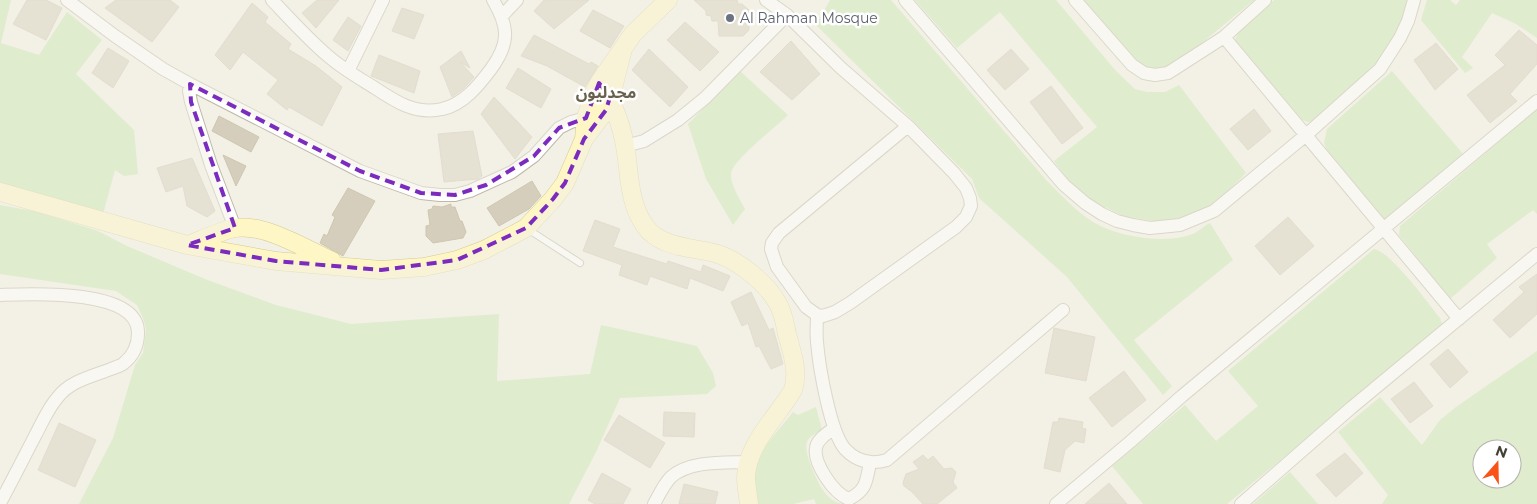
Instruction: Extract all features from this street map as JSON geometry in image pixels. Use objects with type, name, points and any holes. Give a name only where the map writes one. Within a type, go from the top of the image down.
[{"type":"street","points":[[272,0],[328,56],[348,71],[400,104],[418,110],[431,111],[444,109],[464,98],[477,87],[499,58],[506,39],[502,16],[493,0]]},
{"type":"street","points":[[348,71],[382,0]]},
{"type":"street","points":[[502,16],[517,0]]},
{"type":"street","points":[[584,139],[586,118],[594,93],[600,83],[633,34],[668,0]]},
{"type":"street","points":[[766,0],[787,15],[841,68],[908,126],[954,173],[966,188],[970,198],[971,206],[966,216],[927,248],[850,303],[835,312],[823,316],[817,315],[806,307],[777,267],[772,254],[772,243],[779,233],[908,126]]},
{"type":"street","points":[[905,0],[1064,184],[1102,214],[1117,221],[1150,228],[1180,225],[1214,211],[1306,135],[1380,70],[1400,38],[1408,21],[1414,0]]},
{"type":"street","points":[[1075,0],[1132,65],[1144,73],[1155,75],[1168,73],[1224,37],[1265,0]]},
{"type":"street","points":[[70,1],[115,36],[163,69],[190,84],[360,171],[421,193],[455,195],[470,191],[512,172],[534,156],[559,128],[586,118]]},
{"type":"street","points":[[625,146],[644,141],[678,120],[705,98],[787,15]]},
{"type":"street","points":[[1224,37],[1459,319]]},
{"type":"street","points":[[0,192],[188,245],[276,261],[381,270],[424,268],[457,260],[484,250],[526,228],[565,183],[584,139],[606,110],[623,49]]},
{"type":"street","points":[[600,83],[618,115],[625,146],[632,199],[638,215],[646,228],[665,241],[720,254],[754,275],[768,289],[778,303],[796,368],[796,380],[794,390],[755,447],[749,462],[746,477],[749,504]]},
{"type":"street","points":[[190,84],[189,91],[196,117],[211,165],[235,228]]},
{"type":"street","points":[[1056,504],[1189,390],[1537,101]]},
{"type":"street","points":[[188,245],[235,228],[257,229],[342,266]]},
{"type":"street","points":[[276,261],[279,237]]},
{"type":"street","points":[[1241,504],[1537,254]]},
{"type":"street","points":[[0,296],[34,294],[78,296],[112,304],[124,309],[134,317],[138,330],[138,343],[124,364],[69,386],[58,396],[46,414],[0,504]]},
{"type":"street","points":[[817,315],[820,366],[834,428],[843,447],[851,455],[870,462],[886,460],[1063,310]]},
{"type":"street","points":[[834,428],[822,438],[816,446],[816,452],[827,480],[835,490],[843,497],[849,498],[862,492],[870,462]]},
{"type":"street","points":[[654,504],[670,478],[682,470],[703,465],[749,462]]},
{"type":"lane","points":[[526,228],[580,263]]},
{"type":"highlighted area","points":[[599,83],[610,97],[606,110],[584,139],[565,183],[553,199],[526,228],[457,260],[381,270],[276,261],[187,245],[235,228],[191,102],[190,84],[360,171],[421,193],[455,195],[486,185],[534,156],[559,128],[586,118]]},
{"type":"green space","points":[[0,0],[11,0],[1,43],[39,55],[67,12],[102,40],[76,74],[134,130],[138,174],[124,176],[115,170],[103,214],[0,185]]},
{"type":"green space","points":[[830,0],[891,0],[1047,181],[1075,208],[1093,222],[1115,232],[1154,239],[1179,238],[1190,235],[1210,223],[1233,260],[1134,340],[1172,386],[1163,395],[1067,277],[979,198],[972,179],[816,25]]},
{"type":"green space","points":[[915,0],[1056,0],[1116,71],[1135,89],[1147,92],[1165,92],[1179,85],[1246,173],[1213,206],[1189,216],[1160,222],[1123,216],[1091,200],[1072,186],[1054,161],[1097,127],[1000,12],[957,48]]},
{"type":"green space","points":[[1082,0],[1254,0],[1175,65],[1156,72],[1137,65]]},
{"type":"green space","points":[[1274,0],[1410,0],[1392,42],[1374,70],[1315,121],[1308,122],[1300,119],[1234,42],[1239,31]]},
{"type":"green space","points":[[1427,0],[1450,0],[1456,5],[1460,0],[1537,0],[1537,38],[1516,24],[1492,13],[1462,57],[1473,68],[1465,73],[1421,20]]},
{"type":"green space","points":[[740,71],[788,115],[739,160],[731,173],[732,182],[745,209],[733,225],[706,179],[688,124]]},
{"type":"green space","points":[[1392,71],[1464,155],[1386,219],[1381,219],[1327,151],[1324,143],[1327,129]]},
{"type":"green space","points":[[1537,109],[1537,214],[1533,210],[1487,244],[1497,258],[1450,299],[1399,235],[1400,226]]},
{"type":"green space","points":[[0,205],[38,212],[98,231],[127,246],[205,279],[276,305],[351,324],[499,314],[497,381],[590,374],[601,325],[697,346],[713,373],[716,386],[707,394],[620,398],[597,450],[569,504],[79,504],[113,438],[135,365],[143,353],[146,329],[137,305],[116,291],[0,274]]},
{"type":"green space","points":[[1374,249],[1381,252],[1399,268],[1427,301],[1440,318],[1442,324],[1438,331],[1227,504],[1143,504],[1112,466],[1185,405],[1216,441],[1258,406],[1228,371]]},
{"type":"green space","points":[[1537,351],[1537,504],[1382,504],[1388,495],[1338,432],[1380,397],[1422,445],[1440,420]]},
{"type":"green space","points":[[816,407],[822,430],[811,436],[808,440],[807,452],[820,486],[831,499],[842,504],[816,504],[814,499],[793,504],[756,504],[755,470],[763,451],[793,412],[798,415]]},
{"type":"green space","points":[[1290,472],[1318,504],[1253,504]]},
{"type":"building","points":[[27,0],[46,0],[62,8],[46,40],[13,24]]},
{"type":"building","points":[[116,0],[170,0],[179,7],[152,42],[105,8]]},
{"type":"building","points":[[317,0],[339,0],[316,28],[302,13]]},
{"type":"building","points":[[544,0],[589,0],[554,29],[534,11]]},
{"type":"building","name":"Al Rahman Mosque","points":[[694,0],[737,0],[738,4],[742,4],[749,10],[749,30],[743,36],[719,36],[718,21],[712,21],[711,16],[706,15],[706,11]]},
{"type":"building","points":[[252,3],[268,17],[265,22],[291,44],[288,49],[316,66],[342,87],[322,126],[289,107],[287,110],[267,94],[278,80],[243,52],[230,70],[215,55]]},
{"type":"building","points":[[402,8],[424,15],[414,39],[392,31]]},
{"type":"building","points":[[593,10],[624,26],[610,48],[580,31]]},
{"type":"building","points":[[348,17],[361,26],[348,51],[333,40]]},
{"type":"building","points":[[685,22],[719,52],[700,71],[667,40]]},
{"type":"building","points":[[1519,30],[1537,45],[1537,64],[1510,94],[1517,101],[1490,123],[1467,95],[1505,65],[1495,55]]},
{"type":"building","points":[[534,35],[589,64],[591,62],[598,66],[585,87],[547,66],[521,56]]},
{"type":"building","points":[[791,41],[820,74],[792,100],[760,72]]},
{"type":"building","points":[[1436,43],[1458,69],[1435,90],[1414,60]]},
{"type":"building","points":[[108,48],[129,61],[113,88],[92,73]]},
{"type":"building","points":[[649,49],[688,87],[670,107],[632,70]]},
{"type":"building","points":[[1011,49],[1029,69],[1005,90],[987,70]]},
{"type":"building","points":[[461,51],[470,68],[460,62],[474,77],[452,97],[440,67]]},
{"type":"building","points":[[379,55],[420,71],[414,93],[371,76]]},
{"type":"building","points":[[518,68],[551,89],[541,108],[506,88]]},
{"type":"building","points":[[1051,86],[1083,128],[1062,144],[1030,102]]},
{"type":"building","points":[[494,97],[532,137],[515,159],[481,114]]},
{"type":"building","points":[[1254,109],[1271,131],[1248,150],[1230,129]]},
{"type":"building","points":[[219,116],[259,137],[251,152],[212,131]]},
{"type":"building","points":[[473,131],[482,176],[478,179],[444,182],[438,134]]},
{"type":"building","points":[[223,155],[246,166],[236,186]]},
{"type":"building","points":[[192,158],[215,211],[207,217],[187,206],[183,186],[166,192],[157,168]]},
{"type":"building","points":[[532,181],[541,196],[529,209],[499,226],[487,208]]},
{"type":"building","points":[[348,188],[375,201],[343,256],[320,243],[324,234],[327,236],[335,217],[332,215]]},
{"type":"building","points":[[451,204],[451,207],[455,207],[466,232],[463,238],[433,243],[426,236],[426,226],[430,225],[428,210],[432,209],[433,206],[442,207]]},
{"type":"building","points":[[1288,217],[1314,246],[1280,275],[1255,246]]},
{"type":"building","points":[[595,220],[620,229],[613,247],[667,264],[668,261],[701,272],[703,265],[730,276],[723,291],[690,278],[687,289],[650,276],[647,285],[619,275],[622,265],[583,251]]},
{"type":"building","points":[[1537,274],[1537,314],[1510,338],[1493,320],[1524,292],[1519,287]]},
{"type":"building","points":[[751,292],[769,330],[773,328],[783,364],[771,369],[759,346],[756,347],[748,323],[742,326],[731,302]]},
{"type":"building","points":[[1054,328],[1095,337],[1086,381],[1045,373]]},
{"type":"building","points":[[1448,349],[1468,372],[1450,388],[1430,364]]},
{"type":"building","points":[[1124,371],[1146,400],[1112,427],[1089,398]]},
{"type":"building","points":[[1414,382],[1433,406],[1410,423],[1391,399]]},
{"type":"building","points":[[664,412],[695,413],[694,437],[663,436]]},
{"type":"building","points":[[619,415],[665,443],[650,468],[604,440]]},
{"type":"building","points":[[1059,418],[1083,422],[1082,428],[1086,429],[1084,443],[1075,441],[1065,450],[1060,472],[1044,468],[1053,422],[1058,422]]},
{"type":"building","points":[[59,423],[96,440],[75,487],[38,470]]},
{"type":"building","points":[[1345,453],[1363,473],[1336,497],[1316,475]]},
{"type":"building","points":[[923,455],[928,460],[933,456],[944,469],[952,468],[956,472],[953,482],[957,488],[937,504],[923,504],[903,483],[906,474],[919,469],[913,462]]},
{"type":"building","points":[[602,473],[631,489],[623,504],[595,504],[588,500]]},
{"type":"building","points":[[1109,483],[1127,504],[1085,504]]},
{"type":"building","points":[[684,484],[718,492],[715,504],[679,504]]},
{"type":"place","name":"Al Rahman Mosque","points":[[730,18]]},
{"type":"district","name":"مجدليون","points":[[606,92]]}]
